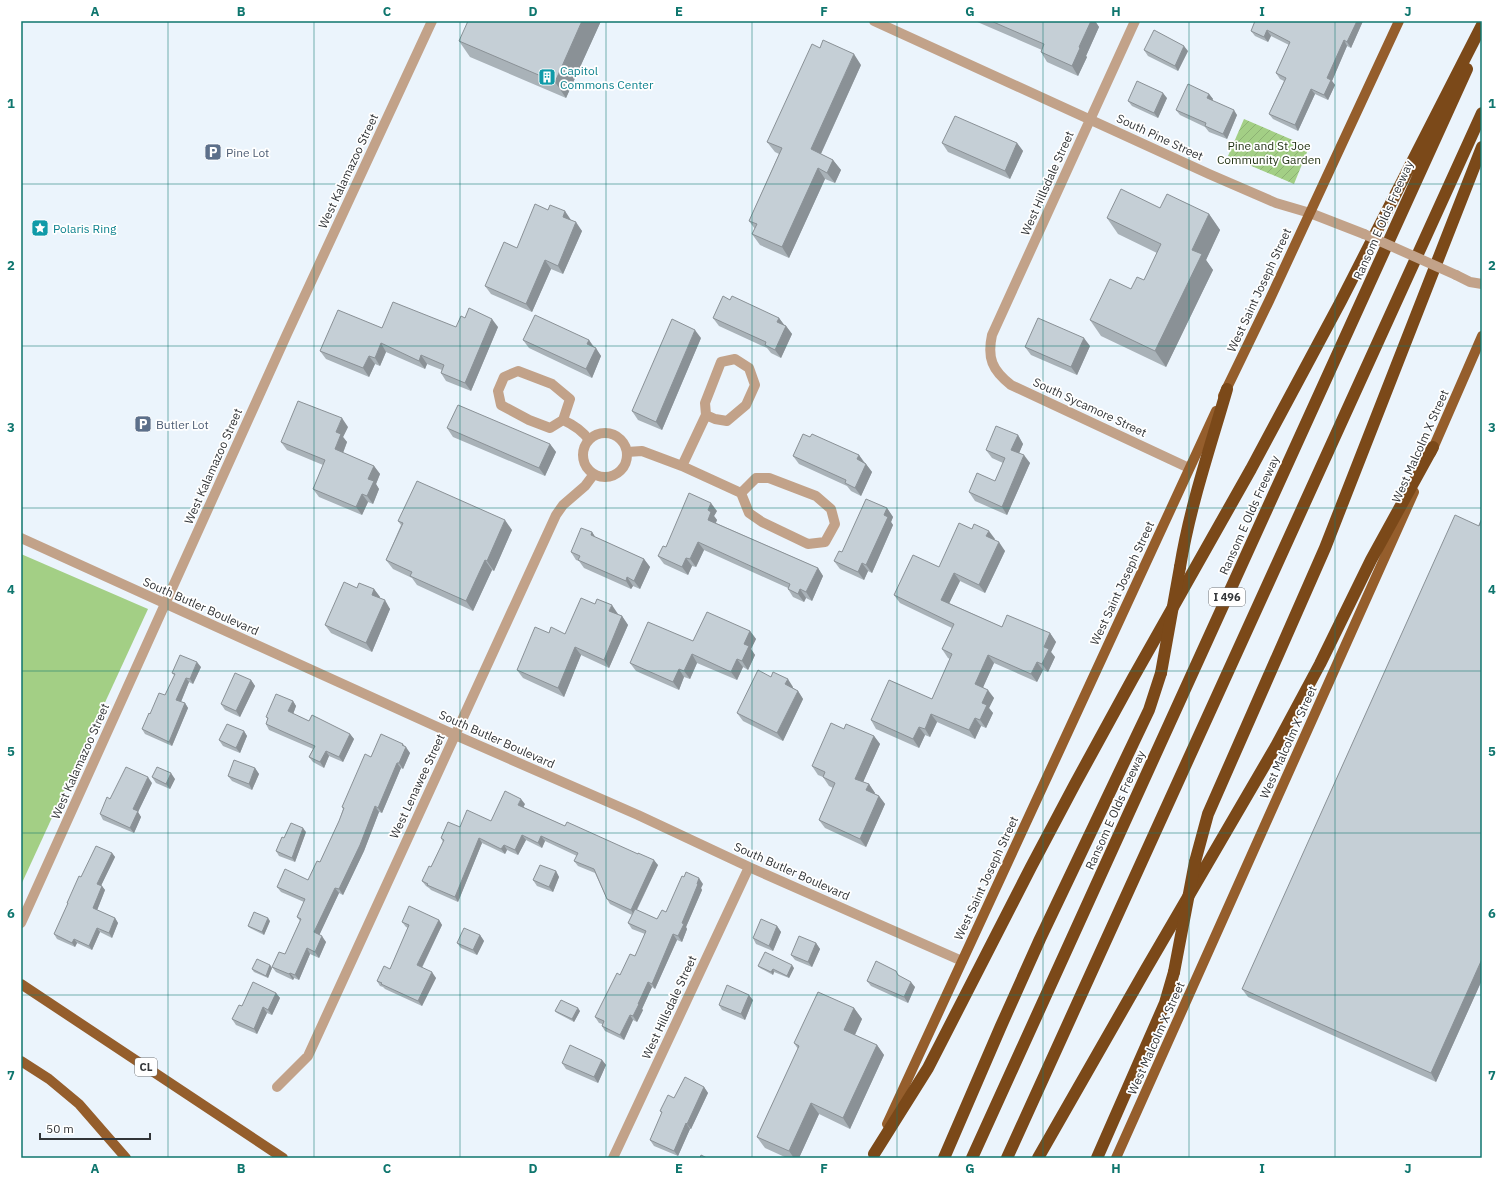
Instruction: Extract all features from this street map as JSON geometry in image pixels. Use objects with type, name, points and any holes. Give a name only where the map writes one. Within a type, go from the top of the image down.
[{"type":"highway","points":[[873,1156],[928,1068],[1031,867],[1090,757],[1251,469],[1341,301],[1482,25]]},
{"type":"highway","name":"Ransom E Olds Freeway","points":[[972,1158],[1482,36]]},
{"type":"highway","name":"I 496","points":[[1007,1158],[1482,114]]},
{"type":"highway","points":[[1097,1158],[1166,1003],[1174,972],[1195,862],[1208,814],[1325,548],[1482,147]]},
{"type":"highway","points":[[944,1158],[1040,939],[1149,710],[1161,673],[1185,540],[1227,389]]},
{"type":"highway","points":[[1038,1158],[1276,746],[1323,658],[1370,560],[1434,447]]},
{"type":"main road","name":"West Saint Joseph Street","points":[[873,1156],[1189,468],[1398,21]]},
{"type":"main road","name":"West Malcolm X Street","points":[[1116,1158],[1367,598],[1482,336]]},
{"type":"main road","name":"CL","points":[[21,984],[270,1154],[283,1158]]},
{"type":"main road","points":[[21,1062],[49,1079],[79,1104],[126,1158]]},
{"type":"street","name":"West Kalamazoo Street","points":[[21,923],[164,604],[432,21]]},
{"type":"street","name":"South Pine Street","points":[[874,21],[1209,174],[1276,203],[1310,212],[1364,234],[1470,282],[1482,284]]},
{"type":"street","name":"West Hillsdale Street","points":[[990,358],[989,346],[992,335],[1135,21]]},
{"type":"street","name":"South Sycamore Street","points":[[990,358],[994,369],[1001,378],[1011,385],[1189,468]]},
{"type":"street","points":[[682,466],[706,415],[705,403],[721,362],[735,359],[749,368],[755,385],[746,405],[727,421],[715,419],[706,415]]},
{"type":"street","points":[[518,371],[552,384],[570,399],[563,420],[550,428],[529,420],[501,405],[498,391],[504,377],[518,371]]},
{"type":"street","points":[[563,420],[574,425],[583,432],[589,440]]},
{"type":"street","points":[[602,433],[609,433],[621,440],[625,445],[627,452],[625,466],[614,475],[608,477],[600,477],[594,474],[589,470],[583,458],[583,452],[589,440],[602,433]]},
{"type":"street","points":[[627,452],[642,452],[682,466],[741,493],[749,513],[762,522],[808,544],[825,542],[835,524],[831,509],[816,496],[769,478],[756,478],[741,493]]},
{"type":"street","name":"West Lenawee Street","points":[[277,1088],[308,1056],[556,515],[563,505],[585,486],[594,474]]},
{"type":"street","name":"South Butler Boulevard","points":[[21,538],[455,735],[638,815],[749,867],[962,961]]},
{"type":"street","name":"West Hillsdale Street","points":[[613,1158],[749,867]]},
{"type":"green space","name":"Pine and St Joe Community Garden","points":[[1244,119],[1309,147],[1294,184],[1228,156]]},
{"type":"green space","points":[[21,554],[148,609],[21,885]]},
{"type":"building","name":"Capitol Commons Center","points":[[468,21],[582,21],[555,82],[459,41]]},
{"type":"building","points":[[991,21],[1091,21],[1072,66],[1041,52],[1044,44]]},
{"type":"building","points":[[1255,21],[1357,21],[1347,42],[1344,40],[1327,78],[1331,80],[1324,95],[1311,89],[1295,125],[1269,114],[1286,78],[1276,73],[1290,42],[1267,30],[1264,37],[1251,31]]},
{"type":"building","points":[[1154,30],[1184,46],[1175,66],[1144,50]]},
{"type":"building","points":[[823,40],[854,54],[811,149],[833,160],[827,173],[818,168],[782,247],[752,234],[757,224],[749,221],[782,148],[767,142],[812,44],[820,48]]},
{"type":"building","points":[[1137,81],[1163,93],[1154,113],[1128,101]]},
{"type":"building","points":[[1188,84],[1209,94],[1207,98],[1234,110],[1223,134],[1205,126],[1206,123],[1176,110]]},
{"type":"building","points":[[955,116],[1017,143],[1005,171],[942,143]]},
{"type":"building","points":[[1121,189],[1160,208],[1167,194],[1209,214],[1192,250],[1202,254],[1155,351],[1090,320],[1110,279],[1131,289],[1137,277],[1144,280],[1161,244],[1107,218]]},
{"type":"building","points":[[535,204],[548,210],[550,205],[565,211],[563,217],[576,222],[558,266],[545,260],[526,304],[485,286],[504,242],[517,248]]},
{"type":"building","points":[[723,296],[730,300],[732,296],[779,318],[777,322],[786,326],[775,350],[765,345],[766,342],[713,318]]},
{"type":"building","points":[[393,302],[456,327],[461,316],[465,318],[469,308],[492,319],[465,383],[441,373],[444,365],[421,355],[419,361],[381,343],[375,358],[369,356],[363,368],[320,351],[338,310],[382,328]]},
{"type":"building","points":[[535,315],[589,340],[587,344],[596,348],[586,369],[523,340]]},
{"type":"building","points":[[1038,318],[1084,338],[1071,367],[1025,347]]},
{"type":"building","points":[[672,319],[695,330],[656,422],[632,411]]},
{"type":"building","points":[[298,401],[342,418],[336,432],[341,434],[335,449],[374,466],[368,479],[374,481],[367,496],[362,494],[356,507],[313,489],[325,460],[281,442]]},
{"type":"building","points":[[458,405],[550,444],[539,468],[447,428]]},
{"type":"building","points":[[996,426],[1018,435],[1011,450],[1024,455],[1002,507],[969,492],[977,473],[995,481],[1005,458],[986,450]]},
{"type":"building","points":[[803,434],[810,437],[812,434],[859,455],[857,459],[866,464],[855,488],[845,483],[846,480],[793,456]]},
{"type":"building","points":[[417,481],[505,520],[487,561],[485,560],[466,601],[410,576],[412,572],[386,560],[403,523],[398,521]]},
{"type":"building","points":[[689,493],[711,503],[708,510],[711,512],[708,520],[818,568],[806,592],[800,589],[798,594],[788,589],[790,584],[698,542],[690,559],[686,558],[682,567],[658,556],[663,546],[666,547]]},
{"type":"building","points":[[866,499],[887,508],[884,515],[888,517],[866,565],[862,563],[858,572],[834,561],[839,551],[842,552]]},
{"type":"building","points":[[1455,515],[1479,526],[1482,518],[1482,959],[1431,1073],[1242,989]]},
{"type":"building","points":[[959,523],[972,529],[974,524],[989,531],[986,536],[999,542],[979,585],[954,573],[941,600],[1002,627],[1007,615],[1050,633],[1044,647],[1049,649],[1042,664],[1037,662],[1031,674],[988,655],[975,684],[988,690],[982,703],[987,705],[980,720],[975,718],[969,730],[931,714],[925,729],[919,727],[913,739],[871,720],[889,680],[932,699],[952,654],[942,649],[954,624],[894,595],[913,555],[939,567]]},
{"type":"building","points":[[581,528],[592,532],[591,535],[644,559],[634,581],[627,577],[626,581],[578,560],[580,556],[571,552]]},
{"type":"building","points":[[344,582],[357,588],[359,583],[374,589],[372,595],[385,600],[366,643],[325,625]]},
{"type":"building","points":[[581,598],[595,604],[597,599],[612,605],[609,611],[622,616],[604,660],[575,647],[558,688],[517,670],[535,627],[549,633],[551,627],[565,634]]},
{"type":"building","points":[[707,612],[750,631],[744,644],[749,646],[742,661],[737,659],[731,672],[692,654],[684,671],[679,669],[673,682],[630,663],[648,622],[693,641]]},
{"type":"building","points":[[180,655],[197,662],[190,679],[186,678],[176,700],[185,703],[169,742],[142,729],[159,693],[165,695],[175,674],[172,673]]},
{"type":"building","points":[[758,670],[771,677],[773,672],[788,679],[785,684],[798,691],[777,733],[737,713]]},
{"type":"building","points":[[235,673],[251,680],[236,711],[221,704]]},
{"type":"building","points":[[276,694],[293,701],[288,711],[309,721],[312,715],[350,734],[339,757],[326,751],[320,762],[309,757],[315,746],[266,724],[268,718],[266,717]]},
{"type":"building","points":[[831,723],[844,729],[846,724],[874,736],[855,779],[869,784],[866,790],[879,796],[860,839],[819,820],[835,783],[823,777],[825,772],[812,766]]},
{"type":"building","points":[[227,724],[244,731],[236,748],[219,740]]},
{"type":"building","points":[[381,734],[403,744],[402,745],[406,747],[399,763],[397,763],[378,808],[375,806],[360,845],[339,889],[335,888],[314,932],[322,936],[315,952],[307,948],[295,975],[272,967],[279,952],[285,954],[301,919],[297,917],[305,899],[277,887],[285,869],[308,880],[317,861],[320,862],[339,821],[344,808],[342,807],[365,754],[371,757]]},
{"type":"building","points":[[234,760],[255,768],[249,784],[228,776]]},
{"type":"building","points":[[126,767],[148,777],[133,809],[138,811],[130,828],[100,814],[107,797],[110,799]]},
{"type":"building","points":[[157,767],[171,773],[166,784],[152,777]]},
{"type":"building","points":[[505,791],[521,799],[518,805],[565,826],[567,822],[654,860],[631,910],[607,899],[594,869],[574,861],[578,853],[541,836],[538,843],[522,835],[515,850],[504,845],[501,849],[479,838],[455,897],[427,885],[428,884],[422,881],[429,866],[431,867],[444,840],[441,838],[448,822],[460,827],[467,810],[491,821]]},
{"type":"building","points":[[291,823],[303,828],[292,858],[276,851],[282,837],[284,838]]},
{"type":"building","points":[[96,846],[112,853],[97,884],[102,886],[93,908],[115,918],[109,933],[97,928],[89,946],[74,939],[72,943],[54,934],[79,876],[81,877]]},
{"type":"building","points":[[540,865],[556,871],[549,887],[533,880]]},
{"type":"building","points":[[686,872],[699,878],[682,923],[684,924],[678,936],[673,934],[652,984],[648,982],[633,1016],[630,1015],[620,1035],[602,1026],[604,1021],[595,1017],[617,973],[620,975],[630,954],[635,956],[646,931],[628,923],[635,909],[657,919],[662,910],[666,912],[682,876],[684,877]]},
{"type":"building","points":[[409,906],[439,920],[417,965],[432,972],[418,1001],[377,981],[384,966],[390,969],[409,925],[402,922]]},
{"type":"building","points":[[254,912],[268,918],[262,932],[248,926]]},
{"type":"building","points":[[761,919],[777,926],[769,946],[753,938]]},
{"type":"building","points":[[464,928],[480,935],[473,950],[457,943]]},
{"type":"building","points":[[799,936],[816,943],[808,962],[791,955]]},
{"type":"building","points":[[765,952],[792,965],[787,976],[773,969],[771,972],[758,966]]},
{"type":"building","points":[[257,959],[270,965],[266,976],[252,969]]},
{"type":"building","points":[[876,961],[896,971],[898,975],[911,982],[904,997],[867,981]]},
{"type":"building","points":[[253,982],[276,993],[268,1010],[263,1007],[254,1029],[232,1019],[239,1005],[242,1006]]},
{"type":"building","points":[[727,985],[749,995],[741,1014],[719,1005]]},
{"type":"building","points":[[818,992],[854,1008],[844,1030],[877,1045],[843,1118],[811,1103],[789,1151],[757,1137],[799,1046],[794,1043]]},
{"type":"building","points":[[561,1000],[578,1008],[572,1019],[555,1011]]},
{"type":"building","points":[[570,1045],[602,1060],[594,1077],[562,1063]]},
{"type":"building","points":[[685,1077],[704,1087],[674,1151],[650,1140],[662,1112],[660,1111],[668,1095],[674,1098]]},
{"type":"building","points":[[701,1155],[707,1158],[700,1158]]},
{"type":"place","name":"Capitol Commons Center","points":[[547,77]]},
{"type":"place","name":"Pine Lot","points":[[213,152]]},
{"type":"place","name":"Polaris Ring","points":[[40,228]]},
{"type":"place","name":"Butler Lot","points":[[143,424]]}]
